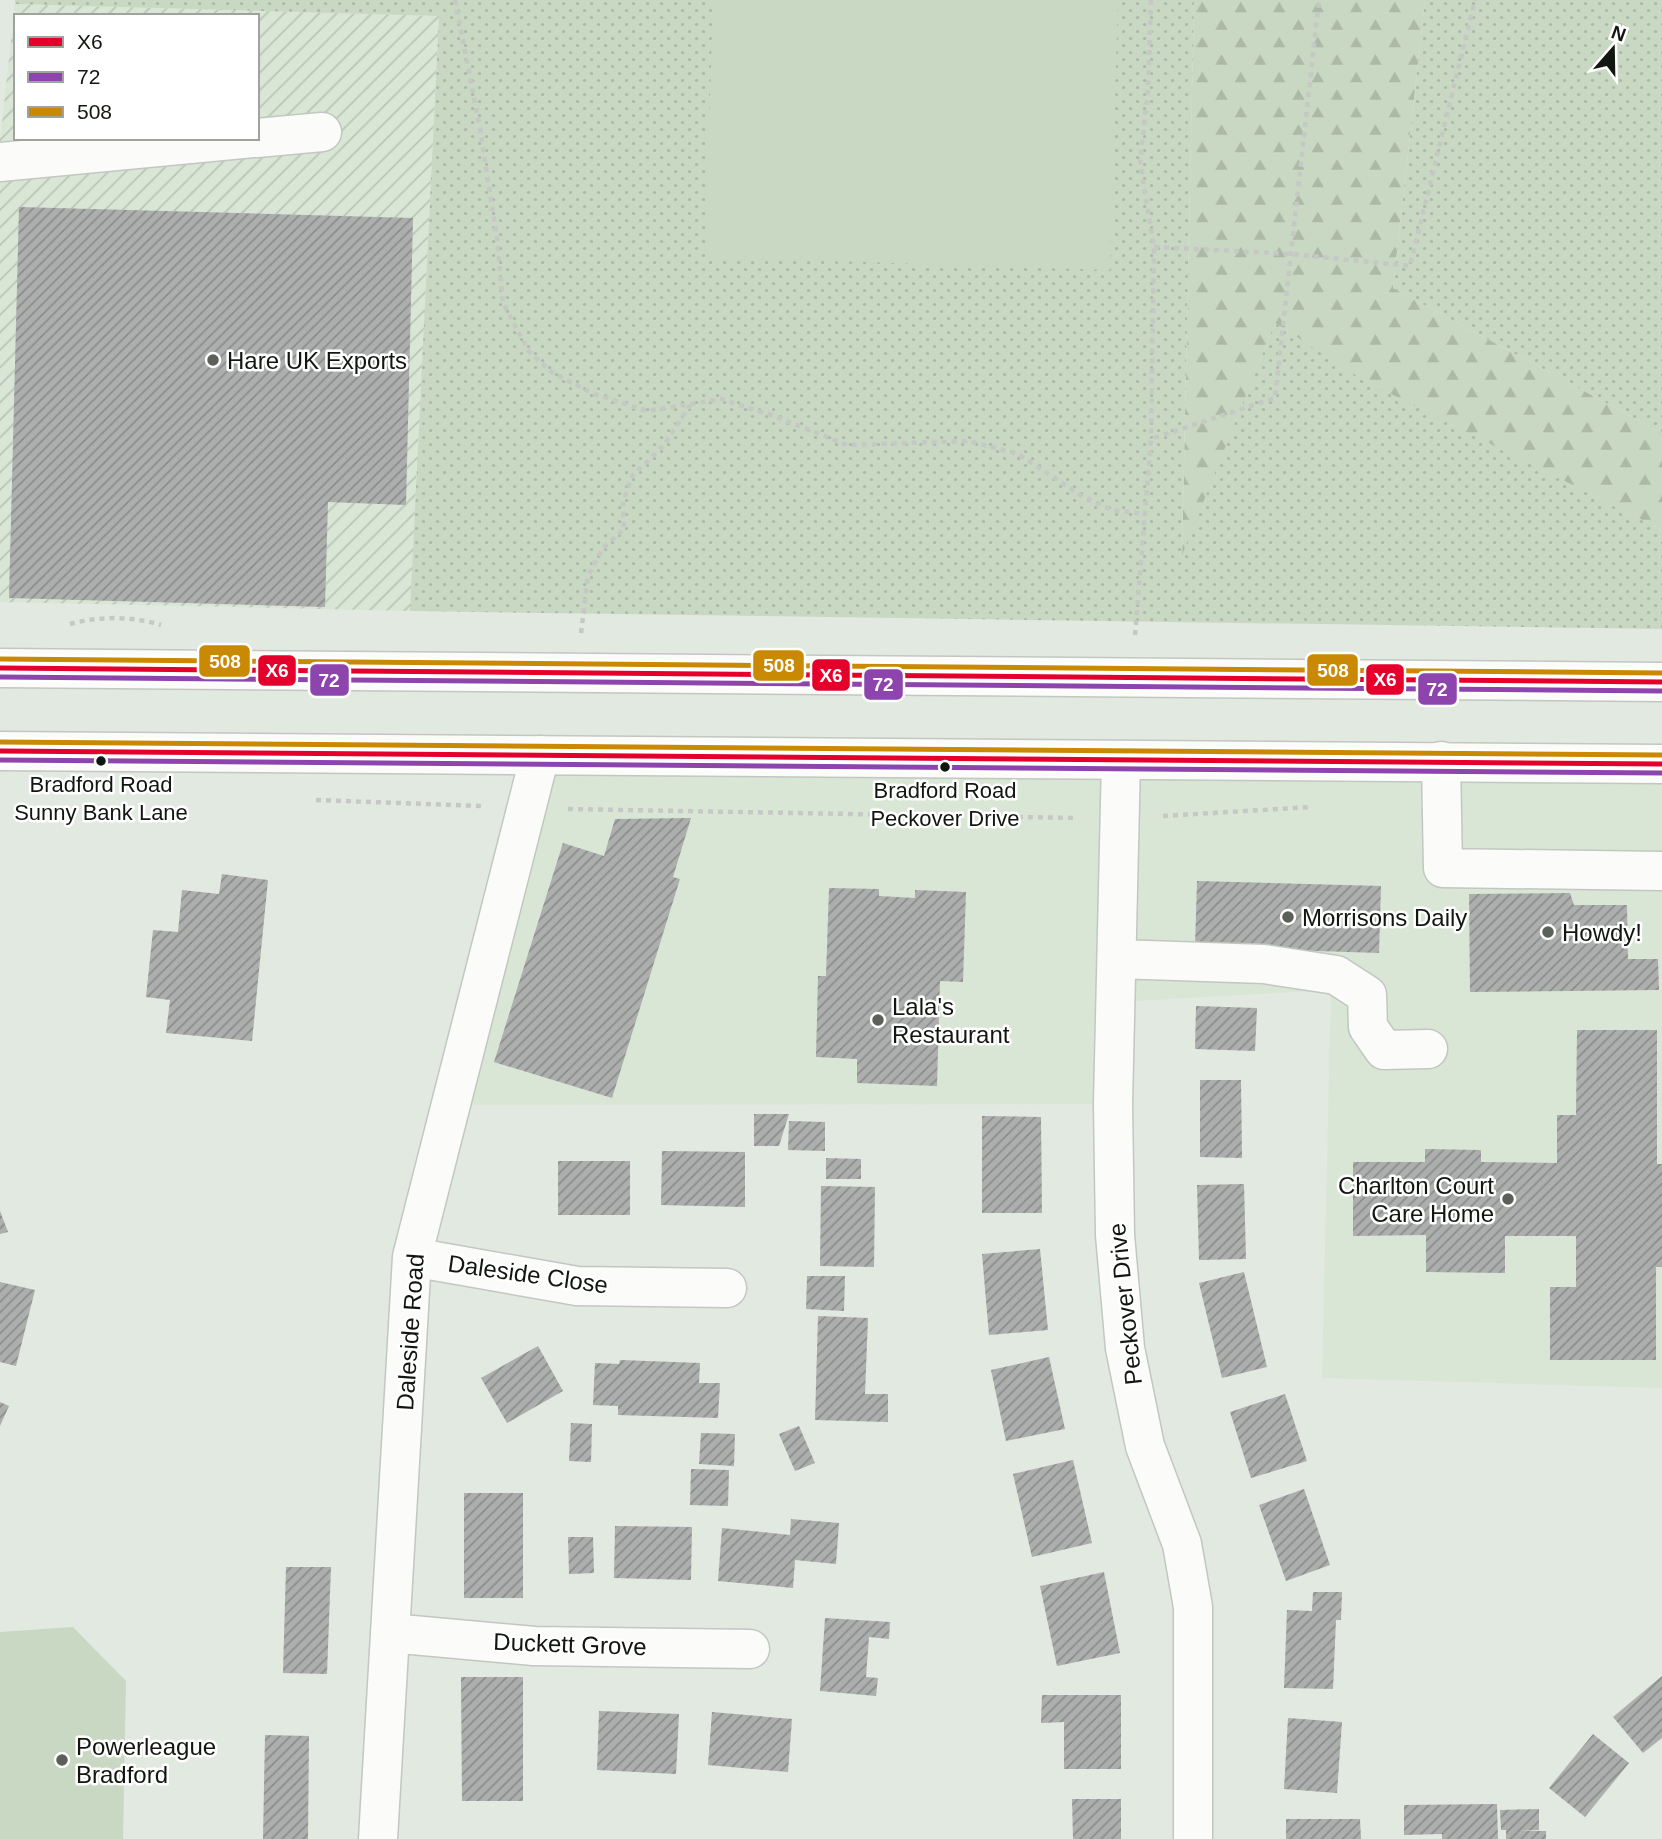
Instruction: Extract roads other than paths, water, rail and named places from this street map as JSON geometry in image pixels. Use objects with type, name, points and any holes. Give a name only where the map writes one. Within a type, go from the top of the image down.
[{"type":"main road","points":[[259,138],[322,132]]},
{"type":"main road","points":[[0,162],[234,140]]},
{"type":"main road","points":[[0,668],[1662,682]]},
{"type":"main road","points":[[0,751],[1662,764]]},
{"type":"main road","name":"Daleside Road","points":[[378,1839],[412,1257],[540,755]]},
{"type":"main road","name":"Peckover Drive","points":[[1121,760],[1114,1104],[1115,1235],[1125,1348],[1145,1446],[1182,1544],[1194,1607],[1193,1839]]},
{"type":"main road","points":[[1441,761],[1443,868],[1662,871]]},
{"type":"main road","points":[[1117,959],[1264,964],[1336,975],[1367,995],[1368,1027],[1384,1050],[1428,1049]]},
{"type":"main road","name":"Daleside Close","points":[[412,1257],[577,1286],[727,1288]]},
{"type":"main road","name":"Duckett Grove","points":[[390,1633],[534,1646],[750,1649]]},
{"type":"place","name":"Hare UK Exports","points":[[213,360]]},
{"type":"place","name":"Bradford Road Sunny Bank Lane","points":[[101,761]]},
{"type":"place","name":"Bradford Road Peckover Drive","points":[[945,767]]},
{"type":"place","name":"Morrisons Daily","points":[[1288,917]]},
{"type":"place","name":"Howdy!","points":[[1548,932]]},
{"type":"place","name":"Lala's Restaurant","points":[[878,1020]]},
{"type":"place","name":"Charlton Court Care Home","points":[[1508,1199]]},
{"type":"place","name":"Powerleague Bradford","points":[[62,1760]]}]
